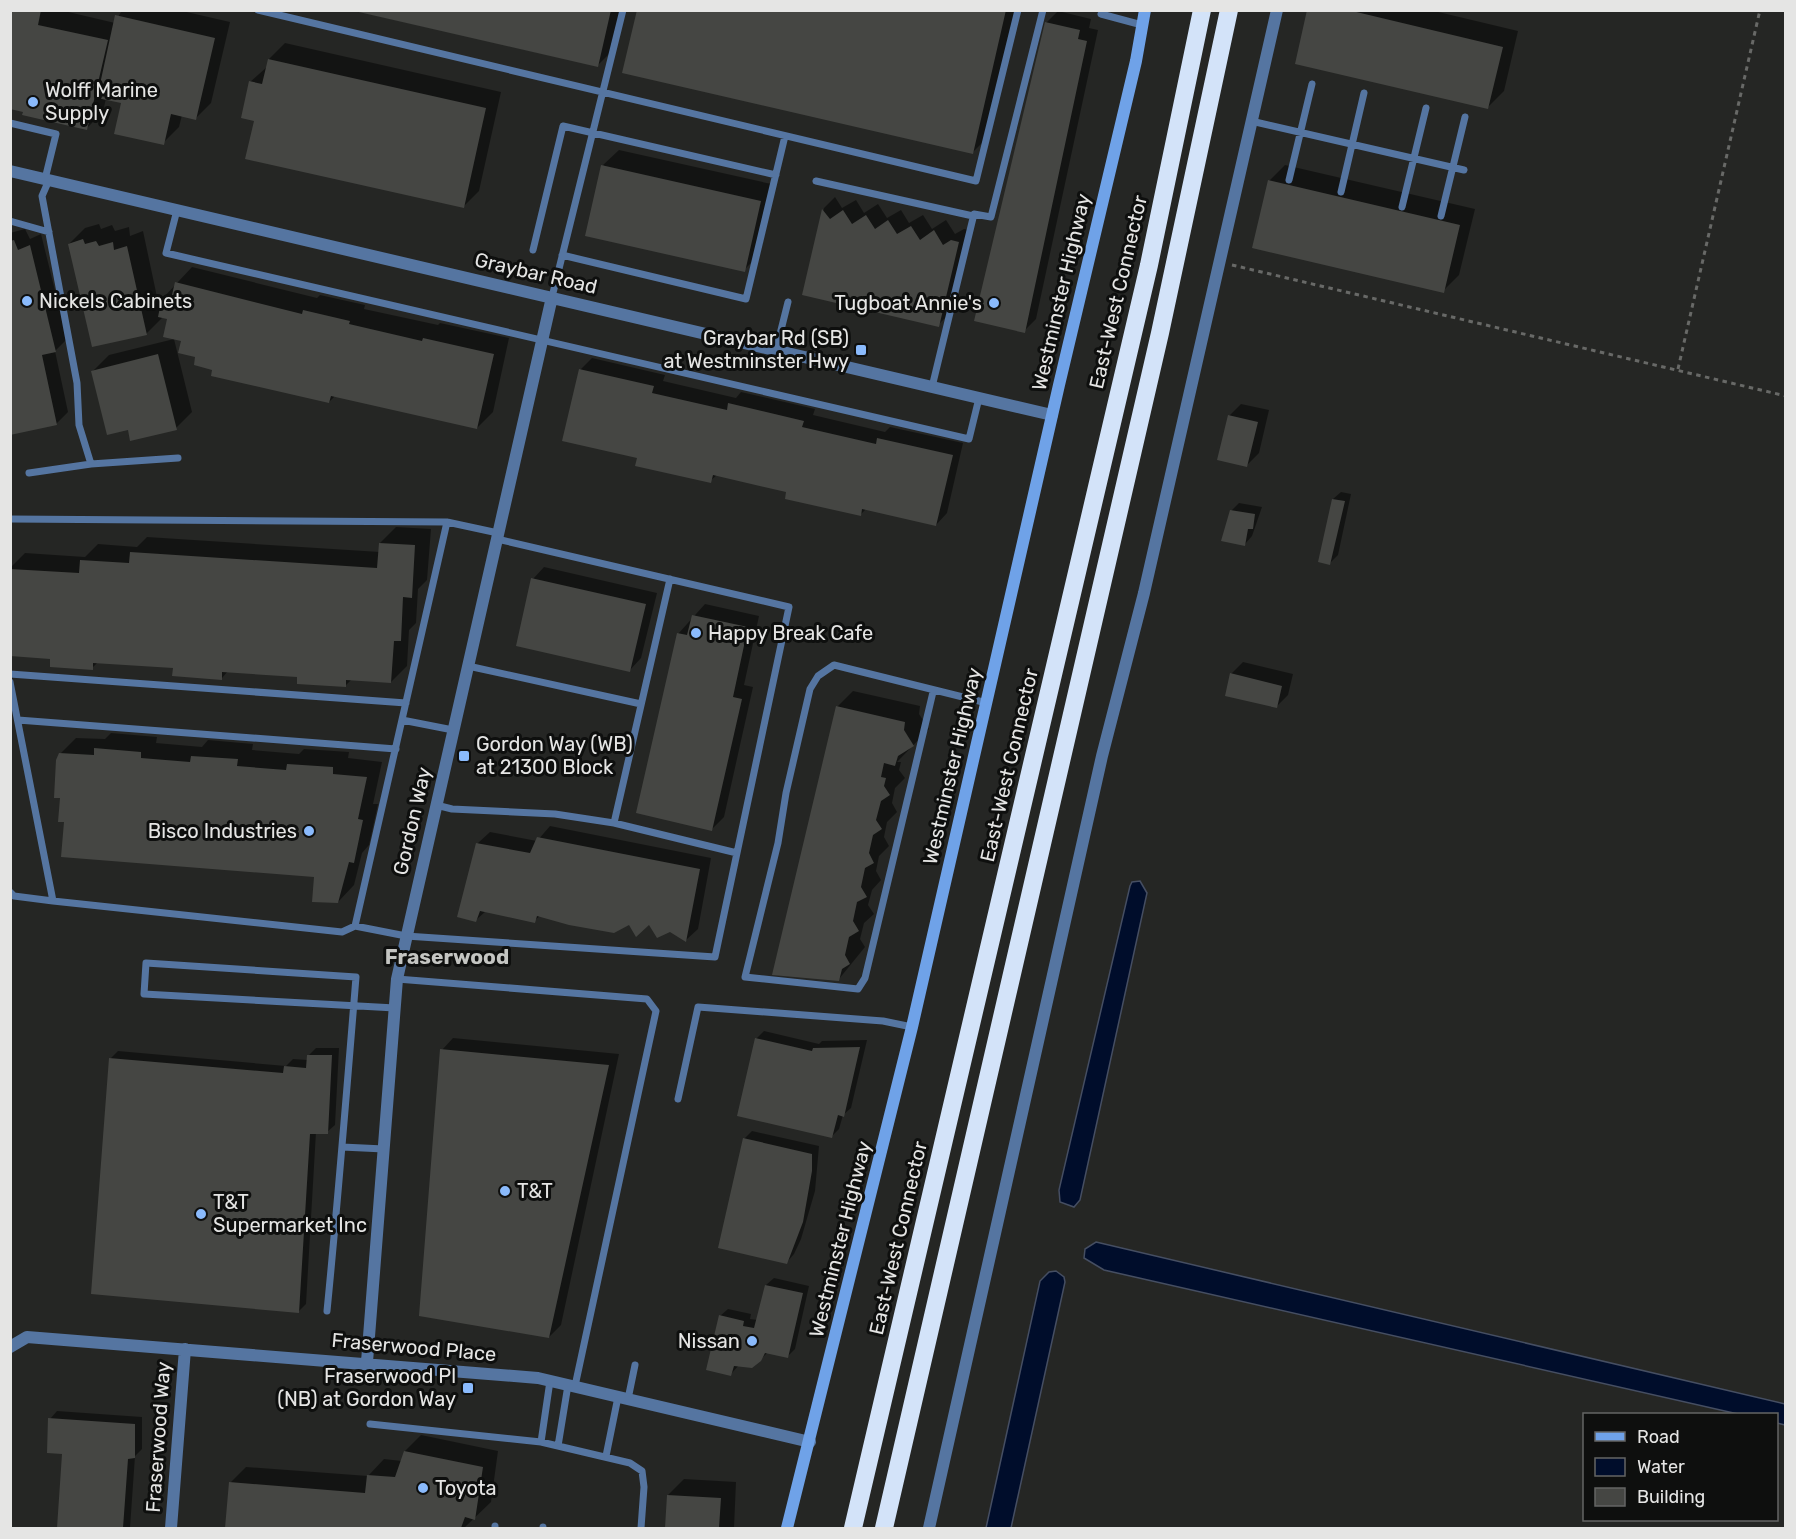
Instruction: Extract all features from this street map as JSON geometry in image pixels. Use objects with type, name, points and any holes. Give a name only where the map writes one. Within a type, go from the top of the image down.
[{"type":"highway","name":"East-West Connector","points":[[854,1528],[1149,265],[1202,10]]},
{"type":"highway","points":[[884,1528],[1157,345],[1228,10]]},
{"type":"highway","points":[[845,1528],[868,1466]]},
{"type":"main road","name":"Westminster Highway","points":[[787,1528],[912,1027],[1052,415],[1136,61],[1145,10]]},
{"type":"street","points":[[929,1528],[1095,789],[1144,593],[1277,10]]},
{"type":"street","name":"Graybar Road","points":[[10,171],[1052,415]]},
{"type":"street","name":"Gordon Way","points":[[367,1362],[397,979],[552,297]]},
{"type":"street","name":"Fraserwood Place","points":[[10,1347],[27,1337],[367,1362],[550,1381],[810,1442]]},
{"type":"street","name":"Fraserwood Way","points":[[171,1528],[184,1349]]},
{"type":"lane","points":[[258,10],[976,182],[1018,10]]},
{"type":"lane","points":[[552,297],[623,10]]},
{"type":"lane","points":[[816,181],[973,216],[974,214],[991,217],[1043,10]]},
{"type":"lane","points":[[1101,14],[1142,25]]},
{"type":"lane","points":[[1289,180],[1312,84]]},
{"type":"lane","points":[[1341,192],[1364,93]]},
{"type":"lane","points":[[1402,207],[1426,108]]},
{"type":"lane","points":[[1441,216],[1465,117]]},
{"type":"lane","points":[[1251,121],[1464,170]]},
{"type":"lane","points":[[10,123],[56,134],[42,196],[77,383],[79,425],[90,464]]},
{"type":"lane","points":[[533,250],[563,126],[776,175]]},
{"type":"lane","points":[[562,255],[746,299],[785,136]]},
{"type":"lane","points":[[177,210],[166,254],[969,439],[979,398]]},
{"type":"lane","points":[[932,387],[973,216]]},
{"type":"lane","points":[[10,221],[49,232]]},
{"type":"lane","points":[[776,350],[788,302]]},
{"type":"lane","points":[[29,473],[90,464],[178,458]]},
{"type":"lane","points":[[10,519],[447,522],[789,607],[715,957],[406,936],[355,926],[342,932],[53,901],[14,896],[10,892]]},
{"type":"lane","points":[[355,926],[447,522]]},
{"type":"lane","points":[[614,823],[670,579]]},
{"type":"lane","points":[[933,692],[865,978],[858,989],[746,977],[778,843],[786,793],[810,689],[818,676],[834,665],[933,692],[987,703]]},
{"type":"lane","points":[[468,666],[641,704]]},
{"type":"lane","points":[[10,674],[406,703]]},
{"type":"lane","points":[[10,682],[53,901]]},
{"type":"lane","points":[[18,720],[396,749]]},
{"type":"lane","points":[[402,720],[453,730]]},
{"type":"lane","points":[[436,805],[452,809],[555,814],[614,823],[737,853]]},
{"type":"lane","points":[[327,1311],[342,1147],[353,1007],[356,977],[146,963],[144,994],[353,1007],[395,1008]]},
{"type":"lane","points":[[397,979],[647,999],[656,1011],[558,1446]]},
{"type":"lane","points":[[678,1099],[698,1007],[883,1021],[912,1027]]},
{"type":"lane","points":[[342,1147],[384,1149]]},
{"type":"lane","points":[[606,1456],[635,1365]]},
{"type":"lane","points":[[541,1442],[550,1381]]},
{"type":"lane","points":[[370,1424],[541,1442],[630,1463],[642,1471],[644,1487],[641,1528]]},
{"type":"path","points":[[1678,369],[1760,10]]},
{"type":"path","points":[[1218,262],[1785,396]]},
{"type":"water","points":[[1140,881],[1147,893],[1080,1200],[1074,1207],[1060,1202],[1059,1190],[1130,886],[1132,882]]},
{"type":"water","points":[[1096,1242],[1785,1404],[1785,1425],[1778,1423],[1778,1413],[1734,1413],[1104,1270],[1084,1258],[1085,1249]]},
{"type":"water","points":[[1056,1271],[1064,1277],[1065,1282],[1011,1528],[986,1528],[1040,1281],[1049,1272]]},
{"type":"building","points":[[10,10],[41,10],[38,25],[108,40],[87,130],[22,115],[23,112],[10,109]]},
{"type":"building","points":[[350,10],[611,10],[598,67]]},
{"type":"building","points":[[637,10],[1006,10],[973,154],[622,73]]},
{"type":"building","points":[[1307,10],[1348,10],[1503,47],[1488,109],[1295,64]]},
{"type":"building","points":[[115,15],[215,38],[196,120],[171,114],[164,145],[114,134],[121,103],[97,98]]},
{"type":"building","points":[[1045,22],[1080,30],[1078,39],[1087,41],[1025,333],[974,321]]},
{"type":"building","points":[[268,59],[486,108],[464,208],[245,159],[254,121],[241,118],[249,81],[262,84]]},
{"type":"building","points":[[601,165],[761,201],[745,272],[585,236]]},
{"type":"building","points":[[1268,180],[1460,225],[1444,293],[1252,248]]},
{"type":"building","points":[[822,209],[830,219],[843,210],[852,224],[866,215],[875,229],[888,220],[897,234],[911,226],[920,240],[934,230],[943,245],[951,240],[959,242],[939,327],[802,295]]},
{"type":"building","points":[[83,239],[85,244],[96,241],[99,246],[113,242],[114,250],[127,246],[147,335],[92,347],[68,244]]},
{"type":"building","name":"Nickels Cabinets","points":[[14,240],[18,250],[30,245],[56,352],[42,355],[57,425],[10,435],[10,241]]},
{"type":"building","points":[[175,282],[302,314],[303,310],[350,321],[349,324],[422,341],[423,338],[494,354],[477,429],[331,396],[329,403],[211,376],[212,370],[194,365],[195,357],[178,353],[181,341],[163,337],[167,319],[158,317],[162,297],[171,299]]},
{"type":"building","points":[[158,354],[177,430],[130,441],[128,430],[107,435],[91,371]]},
{"type":"building","points":[[579,369],[654,386],[652,393],[727,410],[728,403],[804,421],[802,427],[876,444],[877,438],[953,455],[936,526],[862,509],[861,516],[785,499],[786,492],[713,475],[711,483],[635,466],[637,458],[562,441]]},
{"type":"building","points":[[1228,415],[1258,422],[1247,467],[1217,460]]},
{"type":"building","points":[[1332,499],[1345,501],[1330,565],[1318,562]]},
{"type":"building","points":[[1230,510],[1255,514],[1253,529],[1248,529],[1245,546],[1221,541]]},
{"type":"building","points":[[379,543],[415,545],[412,598],[403,597],[401,641],[394,641],[391,683],[346,680],[346,687],[297,684],[297,677],[222,672],[222,680],[172,676],[173,668],[93,663],[93,670],[50,667],[50,659],[10,656],[10,569],[79,573],[80,560],[129,563],[130,552],[377,568]]},
{"type":"building","points":[[531,578],[646,604],[630,672],[516,646]]},
{"type":"building","points":[[692,615],[748,627],[733,697],[742,699],[712,831],[636,813],[677,633],[687,635]]},
{"type":"building","points":[[1230,673],[1282,686],[1277,708],[1225,696]]},
{"type":"building","points":[[836,706],[905,722],[904,730],[914,746],[898,756],[895,766],[884,763],[881,777],[886,778],[884,786],[890,795],[881,801],[876,820],[882,829],[873,835],[869,853],[874,863],[865,868],[861,887],[867,897],[857,902],[853,921],[859,931],[849,937],[845,955],[850,964],[842,969],[839,981],[772,975]]},
{"type":"building","points":[[94,748],[141,752],[141,758],[190,762],[191,756],[238,759],[237,766],[286,770],[287,764],[333,767],[333,774],[367,777],[358,819],[363,820],[354,863],[349,862],[338,903],[312,902],[314,877],[61,857],[64,822],[58,822],[60,798],[54,798],[56,760],[59,753],[94,755]]},
{"type":"building","points":[[537,837],[700,869],[686,942],[670,932],[657,938],[649,925],[636,937],[629,925],[614,933],[569,925],[537,916],[535,923],[480,911],[476,922],[457,917],[476,843],[530,853]]},
{"type":"building","points":[[755,1038],[812,1051],[813,1048],[860,1047],[844,1117],[838,1115],[832,1138],[737,1116]]},
{"type":"building","name":"T&T","points":[[440,1049],[609,1065],[549,1338],[419,1316]]},
{"type":"building","name":"T&T Supermarket Inc","points":[[307,1055],[332,1055],[328,1134],[310,1134],[299,1313],[91,1294],[109,1058],[283,1073],[284,1066],[306,1068]]},
{"type":"building","points":[[743,1138],[812,1154],[812,1171],[803,1222],[787,1264],[718,1248]]},
{"type":"building","name":"Nissan","points":[[765,1285],[803,1293],[788,1358],[765,1353],[761,1361],[752,1368],[734,1366],[731,1376],[706,1370],[719,1315],[744,1321],[743,1326],[754,1328]]},
{"type":"building","points":[[48,1418],[135,1424],[135,1458],[128,1459],[123,1528],[57,1528],[62,1454],[47,1453]]},
{"type":"building","name":"Toyota","points":[[404,1451],[483,1467],[475,1520],[465,1517],[461,1528],[225,1528],[229,1482],[365,1493],[367,1475],[395,1477]]},
{"type":"building","points":[[667,1495],[721,1498],[719,1528],[665,1528]]},
{"type":"place","name":"Wolff Marine Supply","points":[[33,102]]},
{"type":"place","name":"Nickels Cabinets","points":[[27,301]]},
{"type":"place","name":"Tugboat Annie's","points":[[994,303]]},
{"type":"place","name":"Graybar Rd (SB) at Westminster Hwy","points":[[861,350]]},
{"type":"place","name":"Happy Break Cafe","points":[[696,633]]},
{"type":"place","name":"Gordon Way (WB) at 21300 Block","points":[[464,756]]},
{"type":"place","name":"Bisco Industries","points":[[309,831]]},
{"type":"place","name":"T&T","points":[[505,1191]]},
{"type":"place","name":"T&T Supermarket Inc","points":[[201,1214]]},
{"type":"place","name":"Nissan","points":[[752,1341]]},
{"type":"place","name":"Fraserwood Pl (NB) at Gordon Way","points":[[468,1388]]},
{"type":"place","name":"Toyota","points":[[423,1488]]},
{"type":"district","name":"Fraserwood","points":[[447,956]]}]
